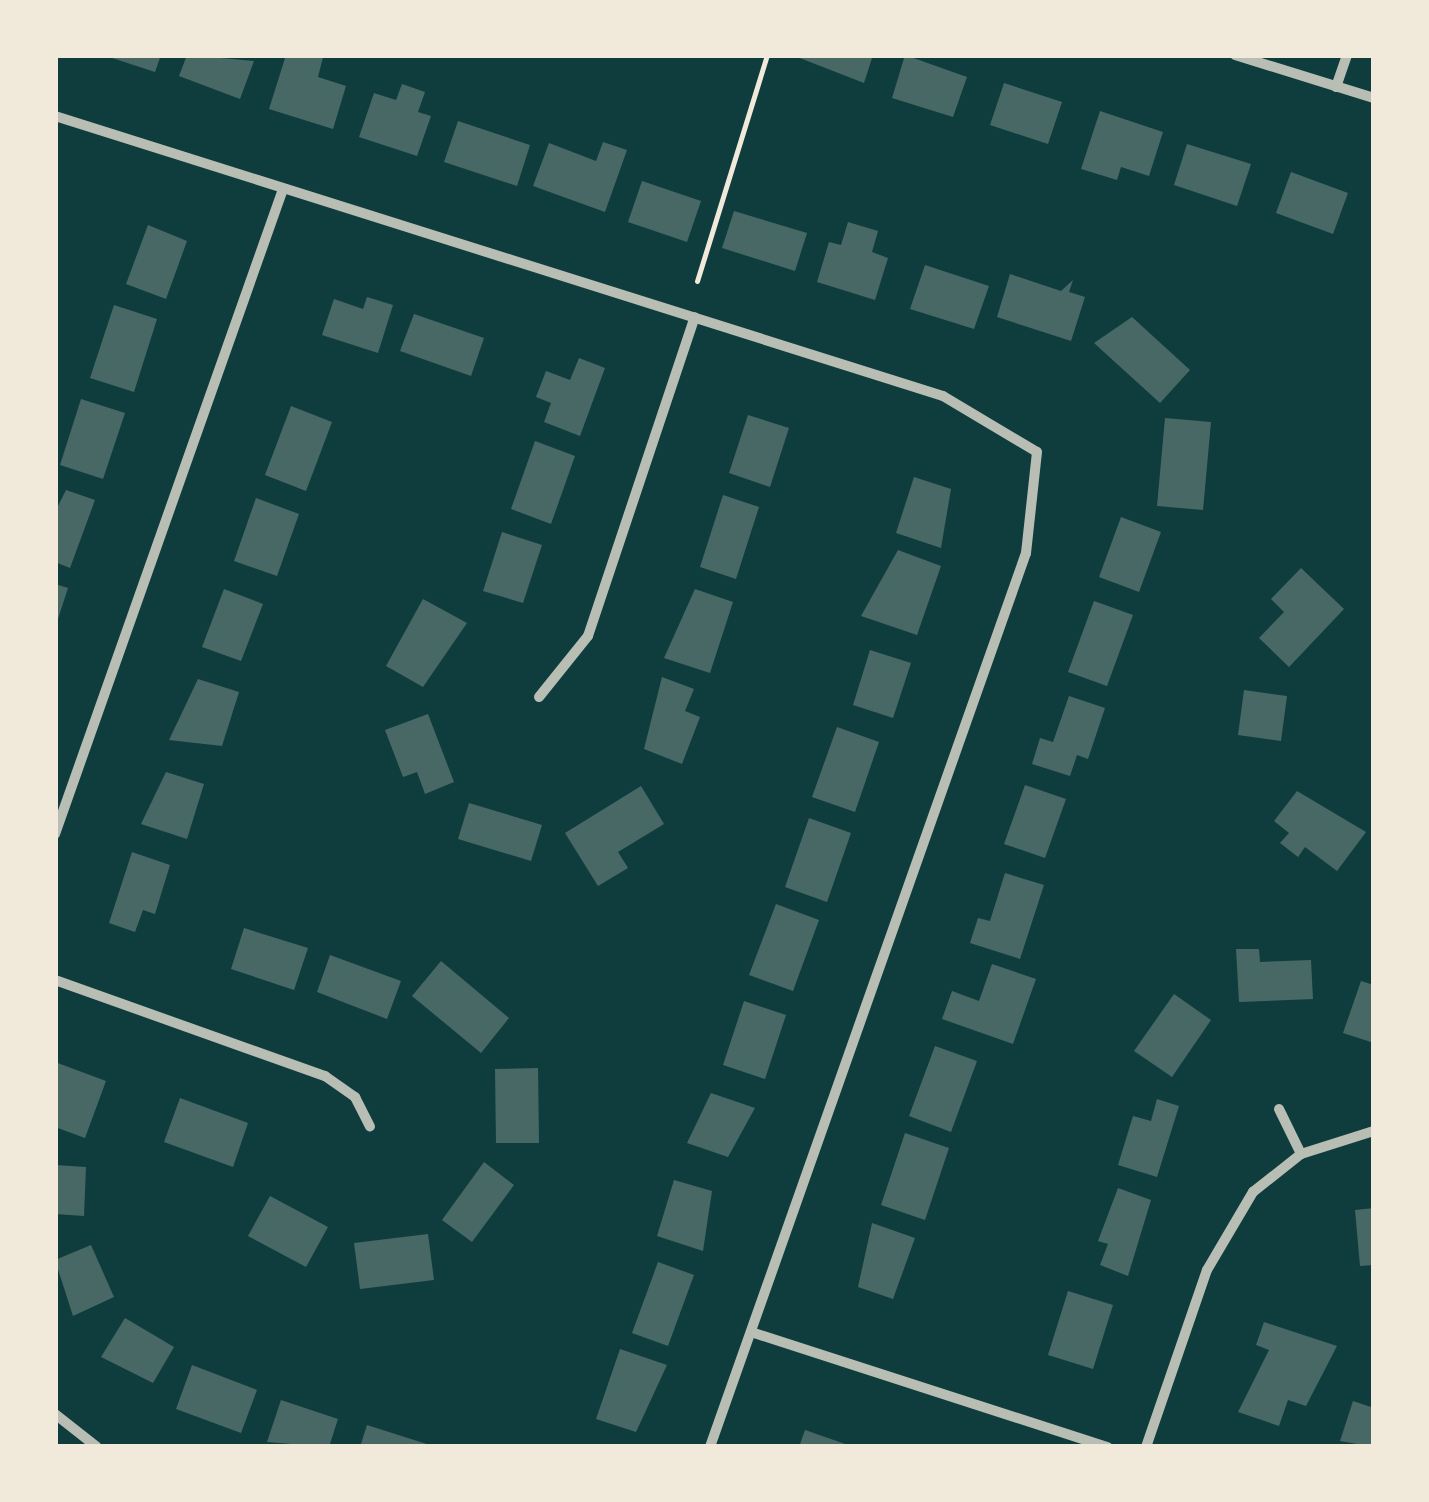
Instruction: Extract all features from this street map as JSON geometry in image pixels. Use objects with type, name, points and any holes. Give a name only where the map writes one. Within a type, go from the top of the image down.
[{"type":"street","points":[[1235,55],[1374,98]]},
{"type":"street","points":[[1336,87],[1347,55]]},
{"type":"street","points":[[55,116],[964,404],[1037,452],[1026,554],[710,1447]]},
{"type":"street","points":[[55,834],[283,190]]},
{"type":"street","points":[[540,697],[588,636],[695,316]]},
{"type":"street","points":[[55,980],[324,1076],[355,1096],[370,1126]]},
{"type":"street","points":[[1279,1109],[1301,1154]]},
{"type":"street","points":[[1146,1447],[1227,1229],[1253,1192],[1301,1154],[1374,1131]]},
{"type":"street","points":[[751,1332],[1108,1447]]},
{"type":"street","points":[[55,1414],[96,1447]]},
{"type":"path","points":[[696,280],[767,55]]},
{"type":"building","points":[[103,55],[161,55],[155,72]]},
{"type":"building","points":[[187,55],[254,61],[240,99],[179,76]]},
{"type":"building","points":[[286,55],[323,57],[318,77],[346,86],[333,129],[269,109]]},
{"type":"building","points":[[792,55],[873,55],[864,83]]},
{"type":"building","points":[[905,55],[967,77],[953,117],[892,98]]},
{"type":"building","points":[[1004,83],[1062,102],[1048,144],[990,125]]},
{"type":"building","points":[[402,84],[425,92],[418,112],[431,116],[417,156],[359,137],[374,93],[396,100]]},
{"type":"building","points":[[1100,111],[1163,132],[1149,176],[1121,167],[1117,180],[1081,169]]},
{"type":"building","points":[[458,121],[530,145],[517,186],[444,162]]},
{"type":"building","points":[[603,142],[627,150],[605,212],[533,186],[549,143],[596,161]]},
{"type":"building","points":[[1187,144],[1251,164],[1237,206],[1174,185]]},
{"type":"building","points":[[1291,172],[1348,193],[1333,234],[1276,213]]},
{"type":"building","points":[[642,181],[701,201],[687,242],[628,222]]},
{"type":"building","points":[[734,211],[807,233],[795,271],[722,248]]},
{"type":"building","points":[[848,222],[878,231],[872,252],[888,258],[875,300],[817,282],[829,242],[841,245]]},
{"type":"building","points":[[148,225],[187,241],[166,299],[126,284]]},
{"type":"building","points":[[925,265],[989,286],[974,329],[910,309]]},
{"type":"building","points":[[1010,274],[1061,291],[1073,280],[1069,292],[1085,297],[1071,341],[997,317]]},
{"type":"building","points":[[367,297],[393,305],[378,353],[322,335],[334,299],[363,309]]},
{"type":"building","points":[[114,305],[157,319],[134,392],[90,378]]},
{"type":"building","points":[[414,314],[484,338],[471,376],[400,351]]},
{"type":"building","points":[[1132,317],[1190,370],[1160,403],[1094,343]]},
{"type":"building","points":[[579,358],[605,368],[580,436],[544,422],[551,403],[536,397],[546,371],[570,380]]},
{"type":"building","points":[[81,399],[125,413],[103,479],[60,465]]},
{"type":"building","points":[[291,406],[332,422],[306,491],[265,475]]},
{"type":"building","points":[[748,415],[789,428],[770,487],[729,473]]},
{"type":"building","points":[[1165,418],[1211,422],[1203,510],[1157,506]]},
{"type":"building","points":[[535,441],[575,456],[551,524],[511,509]]},
{"type":"building","points":[[914,477],[951,489],[941,548],[896,533]]},
{"type":"building","points":[[66,490],[95,500],[70,568],[55,562],[55,512]]},
{"type":"building","points":[[723,495],[759,507],[736,579],[700,567]]},
{"type":"building","points":[[256,498],[299,514],[277,576],[234,561]]},
{"type":"building","points":[[1121,517],[1161,532],[1139,592],[1099,577]]},
{"type":"building","points":[[502,532],[542,545],[523,603],[483,591]]},
{"type":"building","points":[[898,550],[941,566],[917,635],[861,616]]},
{"type":"building","points":[[1301,568],[1344,609],[1289,667],[1259,638],[1284,612],[1271,599]]},
{"type":"building","points":[[55,584],[68,588],[56,625],[55,625]]},
{"type":"building","points":[[224,589],[263,604],[241,661],[202,647]]},
{"type":"building","points":[[695,589],[733,602],[710,673],[664,658]]},
{"type":"building","points":[[423,599],[467,623],[423,687],[386,666]]},
{"type":"building","points":[[1094,601],[1133,615],[1107,686],[1068,672]]},
{"type":"building","points":[[870,650],[911,663],[893,718],[853,705]]},
{"type":"building","points":[[662,677],[694,689],[685,711],[700,717],[682,764],[644,749]]},
{"type":"building","points":[[198,679],[239,692],[222,746],[169,740]]},
{"type":"building","points":[[1244,690],[1287,696],[1281,741],[1238,735]]},
{"type":"building","points":[[1069,696],[1105,708],[1088,759],[1077,755],[1070,776],[1032,764],[1040,738],[1053,742]]},
{"type":"building","points":[[428,714],[454,782],[425,794],[417,772],[403,777],[385,730]]},
{"type":"building","points":[[837,727],[879,742],[855,812],[812,797]]},
{"type":"building","points":[[166,772],[204,784],[187,839],[141,824]]},
{"type":"building","points":[[1025,785],[1066,799],[1045,858],[1004,844]]},
{"type":"building","points":[[641,786],[664,824],[618,852],[628,868],[598,886],[565,833]]},
{"type":"building","points":[[1297,791],[1366,832],[1337,871],[1305,847],[1298,857],[1280,843],[1289,833],[1274,821]]},
{"type":"building","points":[[469,803],[542,825],[531,861],[458,839]]},
{"type":"building","points":[[809,818],[851,833],[827,902],[785,887]]},
{"type":"building","points":[[132,852],[170,865],[155,914],[143,910],[135,932],[109,923]]},
{"type":"building","points":[[1005,873],[1044,885],[1020,959],[970,943],[978,918],[990,921]]},
{"type":"building","points":[[776,904],[819,920],[793,991],[749,975]]},
{"type":"building","points":[[244,928],[308,948],[294,990],[231,969]]},
{"type":"building","points":[[1236,949],[1259,949],[1260,962],[1311,960],[1313,999],[1239,1002]]},
{"type":"building","points":[[330,955],[401,981],[387,1019],[317,992]]},
{"type":"building","points":[[441,961],[509,1018],[481,1053],[412,996]]},
{"type":"building","points":[[992,964],[1036,979],[1013,1044],[942,1019],[952,991],[979,1001]]},
{"type":"building","points":[[1361,981],[1374,985],[1374,1043],[1343,1033]]},
{"type":"building","points":[[1174,994],[1211,1020],[1172,1077],[1134,1051]]},
{"type":"building","points":[[744,1001],[786,1015],[765,1079],[723,1065]]},
{"type":"building","points":[[935,1046],[977,1061],[951,1132],[909,1116]]},
{"type":"building","points":[[55,1062],[106,1081],[85,1138],[55,1127]]},
{"type":"building","points":[[538,1068],[539,1143],[496,1143],[495,1069]]},
{"type":"building","points":[[711,1093],[755,1108],[728,1157],[687,1143]]},
{"type":"building","points":[[180,1098],[248,1123],[233,1167],[164,1142]]},
{"type":"building","points":[[1157,1099],[1179,1106],[1157,1177],[1118,1165],[1133,1116],[1151,1121]]},
{"type":"building","points":[[905,1133],[949,1148],[925,1220],[881,1205]]},
{"type":"building","points":[[484,1162],[514,1185],[472,1242],[442,1220]]},
{"type":"building","points":[[55,1165],[86,1167],[84,1216],[55,1214]]},
{"type":"building","points":[[674,1180],[712,1191],[703,1251],[657,1236]]},
{"type":"building","points":[[1118,1188],[1151,1200],[1128,1276],[1100,1265],[1108,1244],[1098,1241]]},
{"type":"building","points":[[270,1196],[328,1227],[306,1267],[248,1236]]},
{"type":"building","points":[[1374,1208],[1374,1265],[1360,1266],[1355,1210]]},
{"type":"building","points":[[872,1223],[915,1238],[893,1299],[858,1287]]},
{"type":"building","points":[[428,1234],[434,1280],[360,1289],[354,1243]]},
{"type":"building","points":[[91,1245],[114,1297],[73,1316],[55,1260]]},
{"type":"building","points":[[658,1262],[694,1275],[668,1346],[632,1333]]},
{"type":"building","points":[[1068,1291],[1113,1305],[1093,1369],[1048,1355]]},
{"type":"building","points":[[125,1318],[174,1347],[153,1383],[101,1357]]},
{"type":"building","points":[[1264,1322],[1337,1346],[1306,1406],[1288,1400],[1279,1426],[1238,1412],[1269,1350],[1256,1345]]},
{"type":"building","points":[[620,1349],[667,1365],[636,1432],[596,1419]]},
{"type":"building","points":[[192,1365],[257,1390],[241,1433],[176,1409]]},
{"type":"building","points":[[281,1400],[338,1419],[329,1447],[267,1442]]},
{"type":"building","points":[[1353,1401],[1374,1408],[1374,1447],[1340,1441]]},
{"type":"building","points":[[367,1425],[433,1446],[433,1447],[360,1447]]},
{"type":"building","points":[[805,1430],[851,1446],[851,1447],[799,1447]]}]
